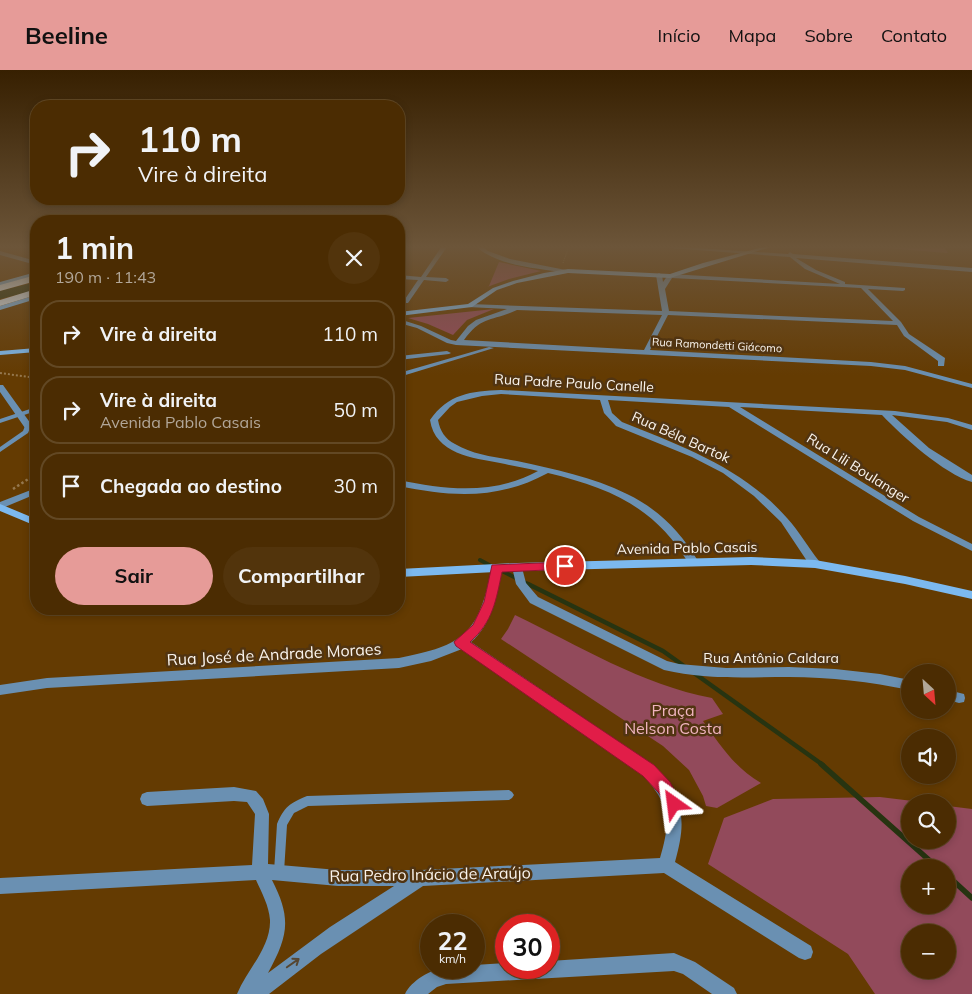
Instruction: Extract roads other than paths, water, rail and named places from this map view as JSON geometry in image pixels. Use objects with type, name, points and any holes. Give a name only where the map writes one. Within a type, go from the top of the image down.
[{"type":"highway","points":[[0,303],[30,294]]},
{"type":"street","points":[[406,302],[414,289]]},
{"type":"street","points":[[470,306],[487,293],[497,289]]},
{"type":"street","points":[[646,352],[666,313],[663,289]]},
{"type":"street","points":[[865,289],[899,324],[906,335],[935,353],[942,360],[941,364]]},
{"type":"street","points":[[0,308],[30,299]]},
{"type":"street","points":[[405,313],[470,306],[524,306],[899,324]]},
{"type":"street","points":[[440,363],[456,342],[478,321],[524,306]]},
{"type":"street","points":[[405,323],[456,342]]},
{"type":"street","name":"Rua Ramondetti Giácomo","points":[[456,342],[880,365],[905,368],[972,386]]},
{"type":"street","points":[[405,373],[500,345]]},
{"type":"street","points":[[0,353],[30,350]]},
{"type":"street","points":[[405,357],[447,353]]},
{"type":"street","points":[[0,387],[28,426]]},
{"type":"street","name":"Rua Padre Paulo Canelle","points":[[693,562],[678,536],[660,518],[638,503],[610,490],[547,470],[453,448],[434,428],[434,420],[444,406],[454,400],[483,392],[885,413],[948,420],[972,428]]},
{"type":"street","name":"Rua Béla Bartok","points":[[604,398],[606,411],[619,424],[695,455],[726,471],[757,494],[784,520],[814,564]]},
{"type":"street","name":"Rua Lili Boulanger","points":[[732,406],[916,519],[972,548]]},
{"type":"street","points":[[885,413],[895,424],[932,454],[972,479]]},
{"type":"street","points":[[405,485],[441,491],[480,492],[498,490],[530,481],[547,470]]},
{"type":"street","points":[[0,506],[30,494]]},
{"type":"street","points":[[0,506],[30,520]]},
{"type":"street","name":"Avenida Pablo Casais","points":[[405,573],[517,567],[751,561],[814,564],[905,580],[972,595]]},
{"type":"street","name":"Rua Antônio Caldara","points":[[517,567],[521,584],[534,600],[664,664],[686,671],[709,674],[841,673],[901,683]]},
{"type":"street","name":"Rua José de Andrade Moraes","points":[[0,690],[47,683],[399,663],[437,654],[461,642],[478,628],[490,602],[496,568]]},
{"type":"street","points":[[461,642],[654,776],[664,787],[674,804],[675,837],[666,865],[805,952]]},
{"type":"street","points":[[147,799],[234,794],[251,796],[258,804],[262,814],[260,872],[273,898],[278,921],[273,946],[246,994]]},
{"type":"street","name":"Rua Pedro Inácio de Araújo","points":[[0,886],[260,872],[338,878],[421,878],[666,865]]},
{"type":"street","points":[[254,994],[283,970],[421,878]]},
{"type":"street","points":[[414,994],[431,982],[446,975],[674,962],[688,968],[728,994]]},
{"type":"lane","points":[[0,421],[30,411]]},
{"type":"lane","points":[[0,450],[26,432],[28,426]]},
{"type":"lane","points":[[279,872],[282,824],[290,810],[307,801],[509,795]]},
{"type":"waterway","points":[[0,295],[24,289]]},
{"type":"waterway","points":[[480,560],[493,567]]},
{"type":"waterway","points":[[500,570],[528,584]]},
{"type":"waterway","points":[[528,584],[663,651],[684,666]]},
{"type":"waterway","points":[[694,673],[823,765]]},
{"type":"waterway","points":[[821,764],[928,859]]},
{"type":"waterway","points":[[956,883],[972,898]]},
{"type":"park label","name":"Praça Nelson Costa","points":[[673,719]]}]
